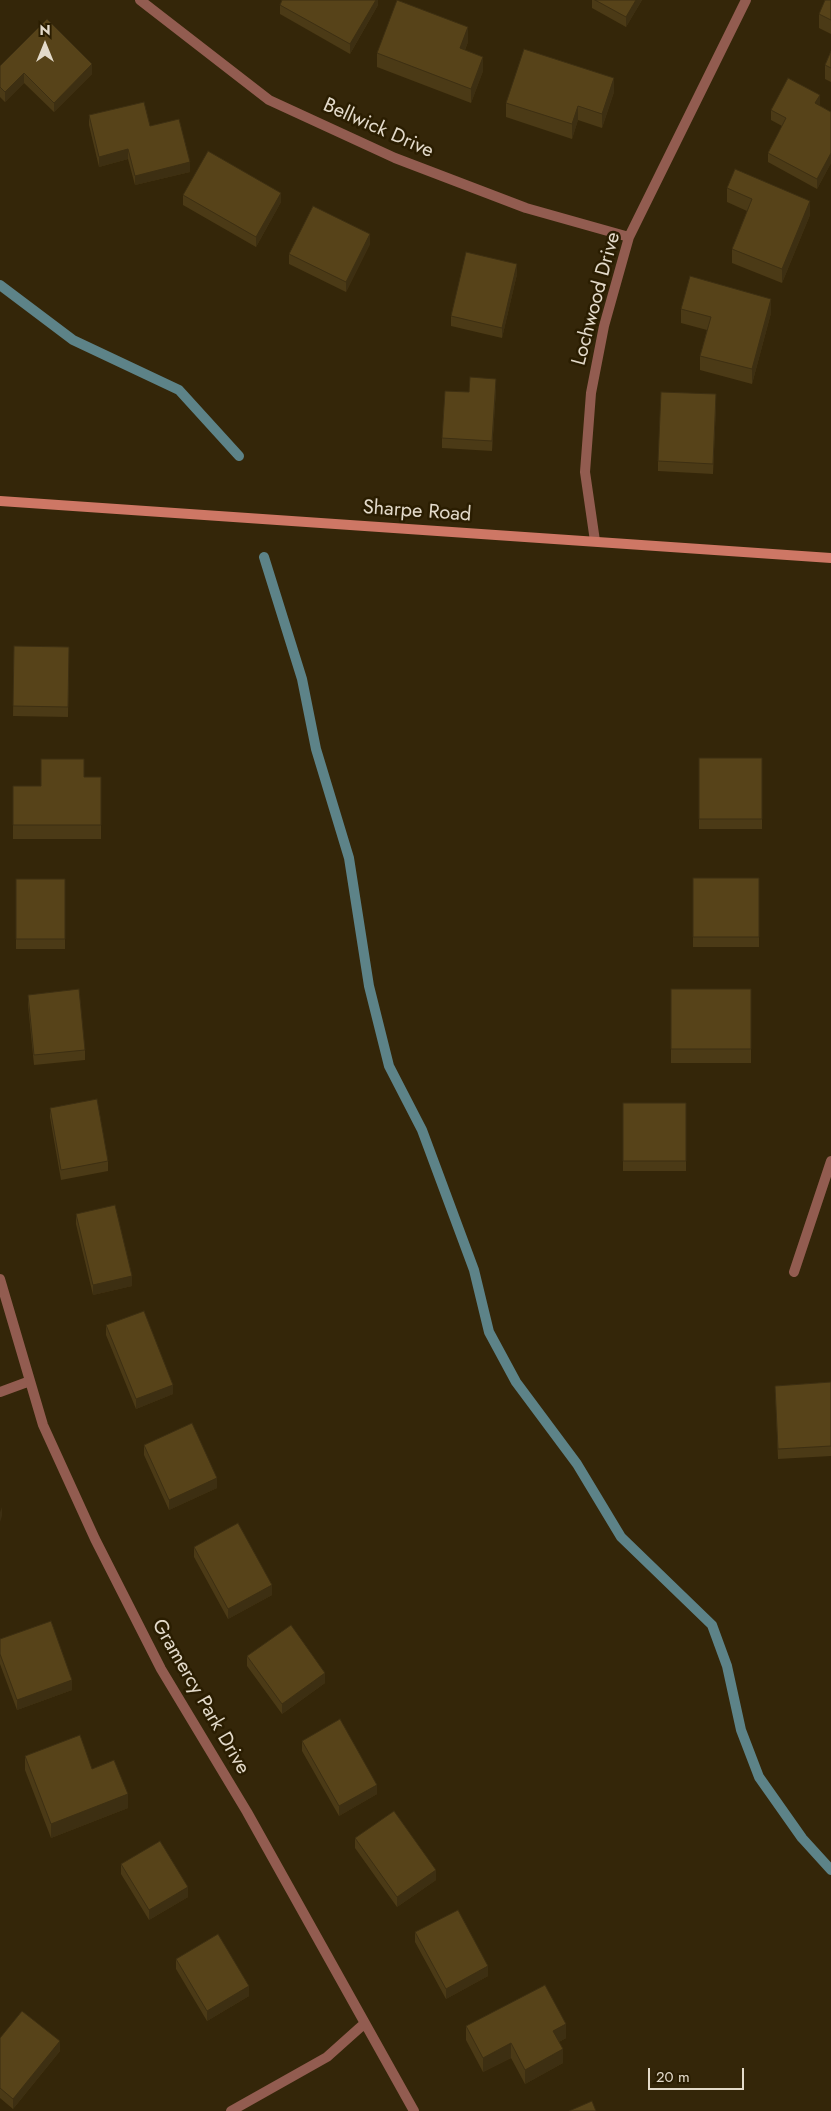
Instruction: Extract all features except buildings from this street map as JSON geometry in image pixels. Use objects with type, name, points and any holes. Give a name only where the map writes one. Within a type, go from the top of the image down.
[{"type":"street","name":"Bellwick Drive","points":[[140,0],[269,100],[395,158],[526,208],[629,236]]},
{"type":"street","name":"Lochwood Drive","points":[[595,541],[585,472],[591,393],[604,326],[629,236],[746,0]]},
{"type":"street","name":"Sharpe Road","points":[[0,501],[831,558]]},
{"type":"street","points":[[794,1272],[831,1161]]},
{"type":"street","name":"Gramercy Park Drive","points":[[0,1280],[43,1425],[91,1530],[161,1669],[247,1812],[414,2111]]},
{"type":"street","points":[[0,1392],[30,1381]]},
{"type":"street","points":[[231,2111],[327,2057],[365,2023]]},
{"type":"waterway","points":[[0,285],[73,340],[179,390],[239,456]]},
{"type":"waterway","points":[[264,557],[302,679],[316,749],[349,858],[369,986],[389,1066],[422,1130],[474,1270],[489,1332],[516,1382],[577,1464],[621,1537],[712,1625],[727,1666],[741,1730],[759,1777],[802,1838],[831,1870]]}]
